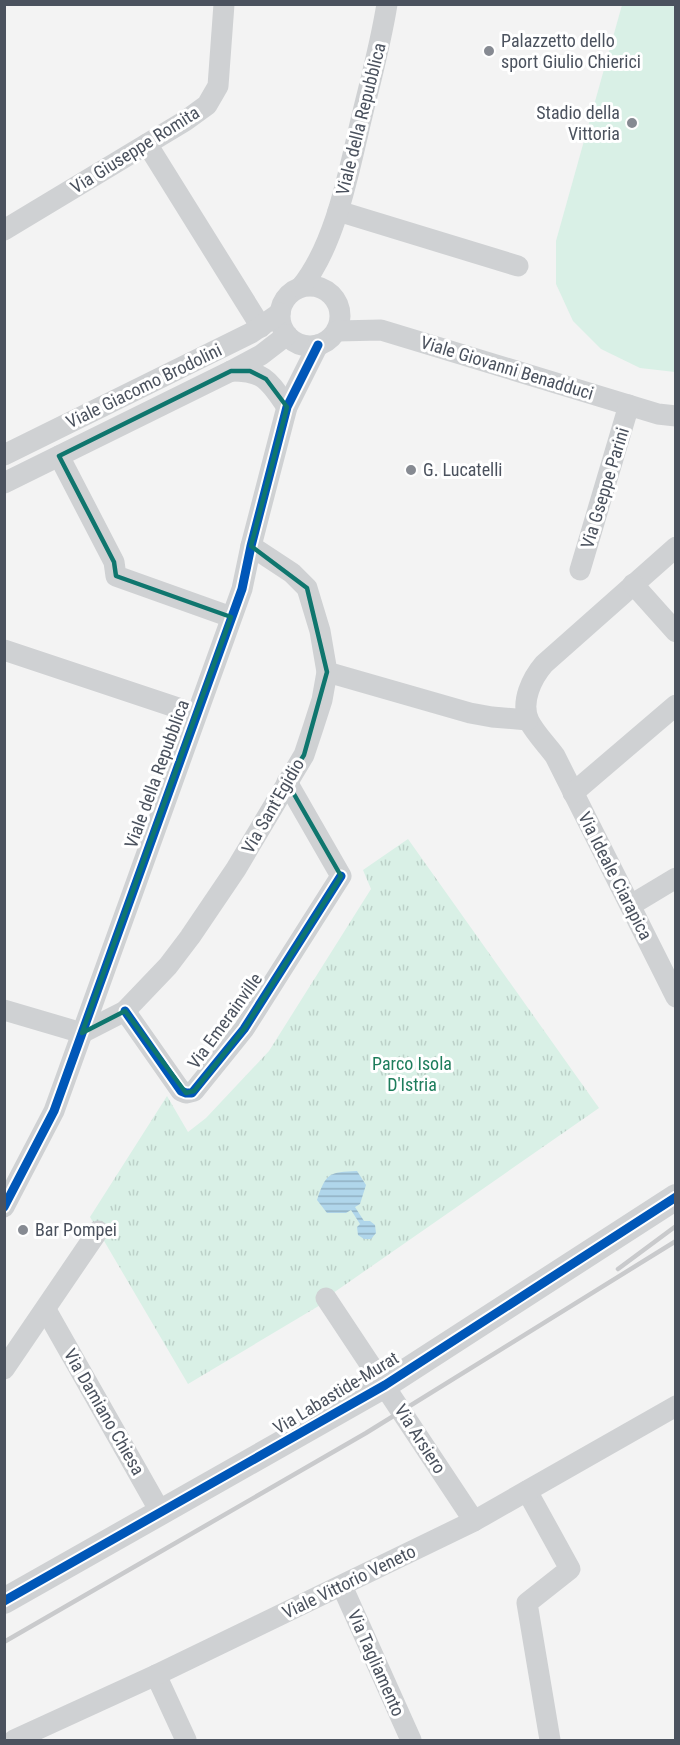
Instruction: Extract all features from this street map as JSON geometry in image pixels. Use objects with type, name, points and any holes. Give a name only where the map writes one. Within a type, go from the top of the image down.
[{"type":"street","name":"Via Giuseppe Romita","points":[[4,230],[185,121],[207,105],[218,86],[224,4]]},
{"type":"street","name":"Viale della Repubblica","points":[[301,287],[312,274],[331,233],[338,211],[387,4]]},
{"type":"street","points":[[147,144],[261,327]]},
{"type":"street","points":[[338,211],[518,266]]},
{"type":"street","name":"Viale della Repubblica","points":[[331,233],[334,300]]},
{"type":"street","points":[[334,300],[340,315],[337,331],[326,342],[318,345],[310,346],[291,338],[280,320],[280,313],[287,297],[301,287],[311,286],[334,300],[349,314],[381,330]]},
{"type":"street","name":"Viale Giacomo Brodolini","points":[[4,455],[251,333],[280,313]]},
{"type":"street","name":"Viale Giovanni Benadduci","points":[[337,331],[381,330],[658,414],[675,416]]},
{"type":"street","name":"Viale della Repubblica","points":[[290,401],[291,338]]},
{"type":"street","name":"Viale Giacomo Brodolini","points":[[4,483],[231,371],[291,338]]},
{"type":"street","name":"Viale della Repubblica","points":[[4,1207],[54,1111],[242,589],[251,546],[290,401],[318,345]]},
{"type":"street","name":"Viale Giacomo Brodolini","points":[[231,371],[250,371],[266,379],[290,401]]},
{"type":"street","name":"Via Gseppe Parini","points":[[580,570],[629,405]]},
{"type":"street","points":[[59,456],[114,562],[116,576],[231,617]]},
{"type":"street","name":"Via Sant'Egidio","points":[[82,1033],[125,1011],[168,966],[236,869],[304,755],[322,700],[327,672],[320,631],[307,588],[292,573],[251,546]]},
{"type":"street","points":[[327,672],[492,717],[528,720],[528,696],[536,674],[675,547]]},
{"type":"street","points":[[633,584],[675,632]]},
{"type":"street","points":[[4,650],[196,714]]},
{"type":"street","points":[[573,793],[675,705]]},
{"type":"street","name":"Via Ideale Ciarapica","points":[[528,720],[555,756],[674,993]]},
{"type":"street","name":"Via Ideale Ciarapica","points":[[555,756],[568,764],[581,768],[602,767]]},
{"type":"street","name":"Via Emerainville","points":[[125,1011],[181,1091],[186,1093],[194,1091],[244,1029],[341,876],[287,782]]},
{"type":"street","points":[[631,905],[675,878]]},
{"type":"street","points":[[4,1010],[82,1033]]},
{"type":"street","name":"Via Labastide-Murat","points":[[4,1601],[385,1385],[675,1197]]},
{"type":"street","points":[[4,1369],[98,1231]]},
{"type":"street","name":"Via Arsiero","points":[[326,1298],[474,1521]]},
{"type":"street","name":"Via Damiano Chiesa","points":[[46,1310],[161,1514]]},
{"type":"street","name":"Viale Vittorio Veneto","points":[[14,1740],[156,1675],[474,1521],[675,1406]]},
{"type":"street","points":[[527,1491],[570,1569],[527,1603],[550,1740]]},
{"type":"street","name":"Via Tagliamento","points":[[342,1586],[411,1740]]},
{"type":"street","points":[[156,1675],[186,1740]]},
{"type":"highlighted area","points":[[231,371],[250,371],[266,379],[287,407],[251,546],[307,588],[327,672],[304,755],[287,782],[341,876],[244,1029],[194,1091],[186,1093],[125,1011],[82,1033],[231,617],[116,576],[114,562],[59,456]]},
{"type":"green space","name":"Stadio della Vittoria","points":[[622,5],[675,5],[675,372],[640,368],[601,349],[573,321],[556,284],[556,241]]},
{"type":"green space","name":"Parco Isola D'Istria","points":[[408,839],[599,1108],[326,1298],[322,1304],[188,1384],[90,1217],[167,1096],[188,1132],[206,1118],[269,1051],[371,889],[363,870]]},
{"type":"water","points":[[357,1171],[366,1185],[360,1204],[355,1207],[364,1221],[370,1221],[375,1225],[376,1233],[371,1239],[364,1239],[358,1235],[357,1227],[360,1224],[351,1210],[346,1213],[327,1213],[317,1200],[326,1179],[334,1173]]},
{"type":"railway","points":[[618,1269],[676,1226]]},
{"type":"railway","points":[[4,1642],[366,1433],[676,1241]]},
{"type":"cycle path","points":[[4,1207],[54,1111],[242,589],[287,407],[318,345]]},
{"type":"cycle path","points":[[125,1011],[181,1091],[192,1093],[244,1029],[341,876]]},
{"type":"cycle path","points":[[4,1601],[385,1385],[676,1197]]},
{"type":"place","name":"Palazzetto dello sport Giulio Chierici","points":[[489,51]]},
{"type":"place","name":"Stadio della Vittoria","points":[[632,123]]},
{"type":"place","name":"G. Lucatelli","points":[[411,470]]},
{"type":"place","name":"Bar Pompei","points":[[23,1230]]}]
